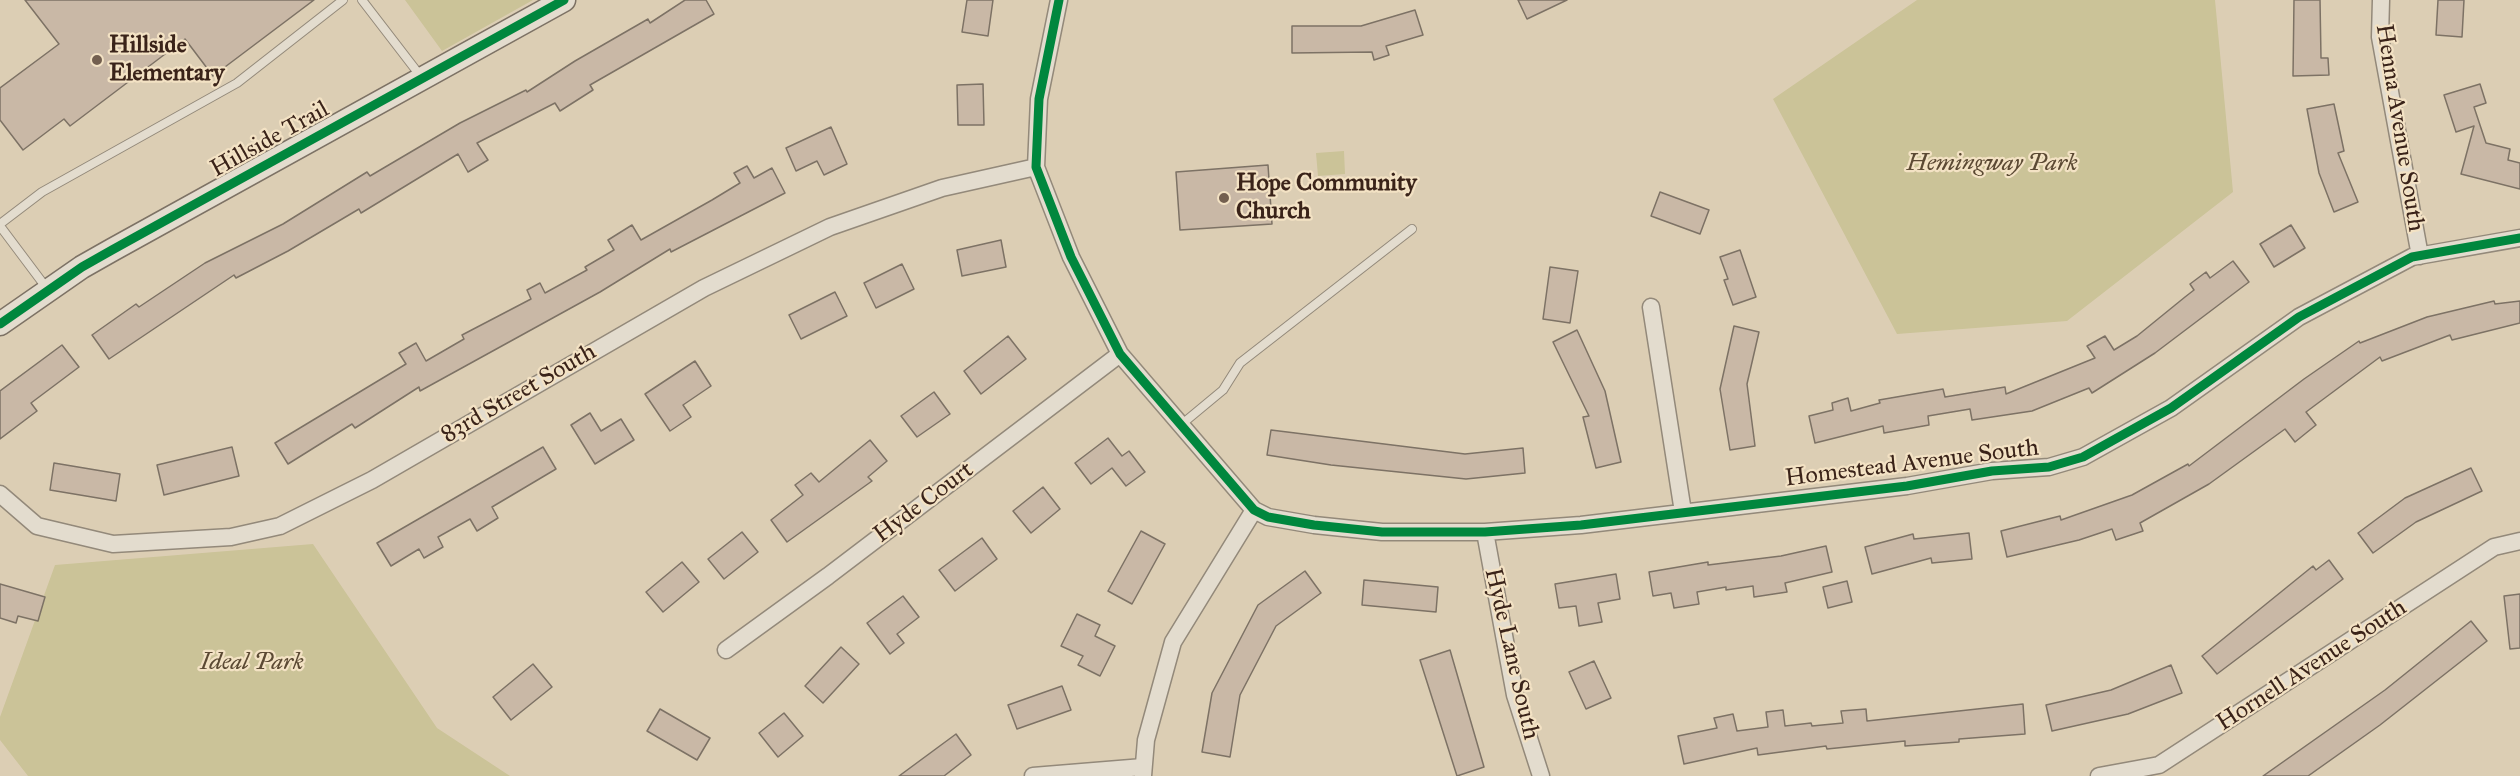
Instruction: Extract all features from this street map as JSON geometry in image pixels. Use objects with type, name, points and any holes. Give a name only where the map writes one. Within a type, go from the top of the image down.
[{"type":"street","name":"Hillside Trail","points":[[0,324],[48,290],[112,250],[564,0]]},
{"type":"street","points":[[1033,776],[1143,771],[1146,740],[1173,642],[1254,510],[1120,354],[1071,257],[1036,167],[1039,99],[1059,0]]},
{"type":"street","name":"Henna Avenue South","points":[[2381,0],[2380,37],[2420,256]]},
{"type":"street","name":"83rd Street South","points":[[0,494],[37,526],[113,544],[231,537],[280,526],[372,480],[704,288],[830,227],[942,188],[1036,167]]},
{"type":"street","name":"Homestead Avenue South","points":[[1254,510],[1268,517],[1314,525],[1382,532],[1485,532],[1581,525],[1906,486],[1992,471],[2049,467],[2083,457],[2171,408],[2299,317],[2412,257],[2520,238]]},
{"type":"street","points":[[1651,307],[1683,512]]},
{"type":"street","name":"Hyde Court","points":[[726,650],[828,576],[1120,354]]},
{"type":"street","name":"Hyde Lane South","points":[[1485,532],[1515,694],[1541,776]]},
{"type":"street","name":"Hornell Avenue South","points":[[2099,776],[2159,765],[2494,547],[2520,541]]},
{"type":"lane","points":[[48,290],[0,225],[42,192],[237,83],[343,0]]},
{"type":"lane","points":[[362,0],[422,79]]},
{"type":"lane","points":[[1182,424],[1223,390],[1240,363],[1412,230]]},
{"type":"green space","points":[[405,0],[533,0],[442,51]]},
{"type":"green space","name":"Hemingway Park","points":[[1917,0],[2215,0],[2233,192],[2067,321],[1897,334],[1773,99]]},
{"type":"green space","points":[[1344,151],[1345,174],[1318,176],[1316,153]]},
{"type":"green space","name":"Ideal Park","points":[[313,544],[437,728],[510,776],[28,776],[0,740],[0,717],[55,565]]},
{"type":"building","name":"Hillside Elementary","points":[[25,0],[314,0],[213,76],[185,39],[70,126],[64,119],[23,150],[0,120],[0,88],[59,44]]},
{"type":"building","points":[[685,0],[706,0],[714,14],[590,85],[593,90],[560,111],[555,103],[477,143],[488,160],[468,172],[458,154],[361,213],[359,209],[288,251],[236,278],[234,275],[109,359],[92,335],[136,304],[139,307],[205,263],[283,224],[367,172],[370,176],[460,123],[526,90],[527,92],[575,61],[648,19],[650,23]]},
{"type":"building","points":[[967,0],[993,0],[988,36],[962,32]]},
{"type":"building","points":[[1518,0],[1567,0],[1527,19]]},
{"type":"building","points":[[2294,0],[2320,0],[2321,58],[2328,58],[2329,75],[2293,76]]},
{"type":"building","points":[[2438,0],[2464,0],[2462,37],[2436,35]]},
{"type":"building","points":[[1415,10],[1423,35],[1386,46],[1389,55],[1374,60],[1372,52],[1292,53],[1292,26],[1361,26]]},
{"type":"building","points":[[983,84],[984,125],[958,125],[957,85]]},
{"type":"building","points":[[2480,84],[2486,103],[2474,107],[2486,143],[2510,149],[2508,160],[2520,163],[2520,189],[2461,174],[2474,126],[2456,132],[2444,95]]},
{"type":"building","points":[[2334,104],[2344,151],[2338,153],[2358,202],[2334,212],[2319,173],[2307,109]]},
{"type":"building","points":[[831,127],[847,164],[824,175],[817,161],[796,171],[786,148]]},
{"type":"building","name":"Hope Community Church","points":[[1268,165],[1272,224],[1180,230],[1176,172]]},
{"type":"building","points":[[747,166],[754,178],[772,168],[785,193],[671,252],[670,249],[600,292],[420,391],[419,387],[355,428],[352,424],[288,464],[275,443],[406,364],[399,353],[416,343],[426,361],[464,339],[462,335],[531,299],[527,290],[540,283],[545,293],[587,270],[585,267],[614,250],[608,240],[632,225],[641,240],[740,183],[734,173]]},
{"type":"building","points":[[1660,192],[1709,210],[1700,234],[1651,216]]},
{"type":"building","points":[[2291,225],[2305,248],[2274,267],[2260,244]]},
{"type":"building","points":[[1001,240],[1006,267],[962,276],[957,250]]},
{"type":"building","points":[[1740,250],[1756,297],[1733,305],[1724,280],[1728,279],[1720,257]]},
{"type":"building","points":[[2233,261],[2249,282],[2155,353],[2092,393],[2089,388],[2032,411],[1972,420],[1970,409],[1928,416],[1929,425],[1884,433],[1883,426],[1815,443],[1809,416],[1833,410],[1832,403],[1848,398],[1851,411],[1880,403],[1879,400],[1943,389],[1945,397],[2005,387],[2006,394],[2095,358],[2087,346],[2105,336],[2114,350],[2137,336],[2194,290],[2190,284],[2206,272],[2210,278]]},
{"type":"building","points":[[902,264],[914,289],[876,308],[864,283]]},
{"type":"building","points":[[1550,267],[1578,271],[1570,323],[1543,319]]},
{"type":"building","points":[[835,292],[847,316],[801,339],[789,315]]},
{"type":"building","points":[[2494,301],[2495,304],[2520,301],[2520,323],[2452,340],[2450,335],[2382,361],[2380,357],[2306,412],[2316,425],[2295,442],[2285,429],[2209,484],[2140,523],[2143,531],[2116,540],[2112,529],[2079,540],[2007,557],[2001,531],[2060,516],[2061,520],[2132,495],[2188,464],[2189,466],[2304,379],[2359,341],[2360,343],[2427,317]]},
{"type":"building","points":[[1734,326],[1759,332],[1747,384],[1755,446],[1730,450],[1720,389]]},
{"type":"building","points":[[1577,330],[1605,391],[1621,462],[1596,468],[1583,417],[1589,416],[1553,342]]},
{"type":"building","points":[[1008,336],[1026,359],[981,394],[964,371]]},
{"type":"building","points":[[62,345],[79,367],[31,403],[37,411],[0,439],[0,391]]},
{"type":"building","points":[[695,361],[711,386],[683,405],[691,417],[670,431],[645,394]]},
{"type":"building","points":[[934,392],[950,414],[917,437],[901,416]]},
{"type":"building","points":[[590,413],[601,431],[621,419],[634,440],[595,464],[571,425]]},
{"type":"building","points":[[1271,430],[1465,454],[1523,448],[1525,473],[1466,479],[1331,465],[1267,455]]},
{"type":"building","points":[[1108,438],[1122,456],[1129,451],[1145,472],[1126,486],[1112,468],[1091,484],[1075,463]]},
{"type":"building","points":[[870,440],[887,461],[868,477],[872,481],[787,542],[771,520],[803,495],[795,485],[811,473],[819,482]]},
{"type":"building","points":[[232,447],[239,476],[164,495],[157,465]]},
{"type":"building","points":[[543,447],[556,469],[492,507],[498,518],[477,531],[470,519],[438,537],[443,547],[424,558],[419,549],[391,566],[377,543]]},
{"type":"building","points":[[54,463],[120,474],[116,501],[50,490]]},
{"type":"building","points":[[2471,468],[2482,491],[2416,522],[2373,553],[2358,533],[2405,498]]},
{"type":"building","points":[[1043,487],[1060,509],[1031,533],[1013,511]]},
{"type":"building","points":[[1141,531],[1165,544],[1132,604],[1108,591]]},
{"type":"building","points":[[742,532],[758,552],[724,579],[708,559]]},
{"type":"building","points":[[1969,533],[1972,559],[1932,563],[1931,558],[1872,574],[1865,547],[1913,534],[1914,539]]},
{"type":"building","points":[[982,538],[997,559],[955,591],[939,570]]},
{"type":"building","points":[[1826,546],[1832,572],[1785,583],[1787,592],[1754,597],[1753,586],[1726,590],[1726,587],[1697,592],[1699,604],[1674,608],[1671,593],[1653,596],[1649,572],[1708,562],[1708,565],[1781,556]]},
{"type":"building","points":[[2329,560],[2343,579],[2217,674],[2202,656],[2313,566],[2316,570]]},
{"type":"building","points":[[682,562],[699,582],[663,612],[646,592]]},
{"type":"building","points":[[1305,571],[1321,593],[1276,626],[1240,695],[1230,757],[1202,752],[1212,693],[1258,605]]},
{"type":"building","points":[[1616,574],[1620,599],[1598,603],[1602,622],[1579,626],[1576,606],[1559,608],[1555,584]]},
{"type":"building","points":[[1364,580],[1438,587],[1436,612],[1362,605]]},
{"type":"building","points":[[1847,581],[1852,602],[1828,608],[1823,587]]},
{"type":"building","points":[[0,584],[45,597],[38,621],[18,616],[16,623],[0,618]]},
{"type":"building","points":[[2520,594],[2520,648],[2510,649],[2504,596]]},
{"type":"building","points":[[903,596],[919,617],[897,634],[904,643],[890,654],[867,623]]},
{"type":"building","points":[[1077,614],[1100,625],[1095,636],[1115,646],[1100,676],[1078,665],[1083,656],[1061,646]]},
{"type":"building","points":[[2471,621],[2487,641],[2380,725],[2308,776],[2263,776],[2385,690]]},
{"type":"building","points":[[841,647],[859,664],[823,703],[805,686]]},
{"type":"building","points":[[1450,650],[1484,767],[1457,776],[1420,660]]},
{"type":"building","points":[[1594,661],[1611,698],[1586,709],[1569,672]]},
{"type":"building","points":[[533,664],[552,687],[511,720],[493,697]]},
{"type":"building","points":[[2171,665],[2182,693],[2128,714],[2052,731],[2046,705],[2111,690]]},
{"type":"building","points":[[1062,686],[1071,710],[1017,729],[1008,705]]},
{"type":"building","points":[[2023,704],[2025,734],[1959,739],[1959,742],[1905,746],[1905,741],[1827,749],[1826,746],[1758,755],[1757,748],[1684,764],[1678,736],[1717,728],[1714,718],[1733,714],[1737,731],[1768,727],[1766,712],[1783,710],[1785,726],[1811,723],[1812,726],[1843,723],[1841,711],[1866,709],[1867,721]]},
{"type":"building","points":[[660,709],[710,738],[697,760],[647,731]]},
{"type":"building","points":[[784,713],[803,736],[778,757],[759,733]]},
{"type":"building","points":[[956,734],[971,755],[944,776],[899,776]]},
{"type":"cycle path","points":[[0,324],[82,267],[564,0]]},
{"type":"cycle path","points":[[1059,0],[1039,99],[1036,167],[1071,257],[1120,354],[1254,510],[1268,517],[1314,525],[1382,532],[1485,532],[1581,525],[1907,486],[1992,471],[2049,467],[2083,457],[2171,408],[2299,317],[2412,257],[2520,238]]},
{"type":"place","name":"Hillside Elementary","points":[[97,60]]},
{"type":"place","name":"Hope Community Church","points":[[1224,198]]}]
